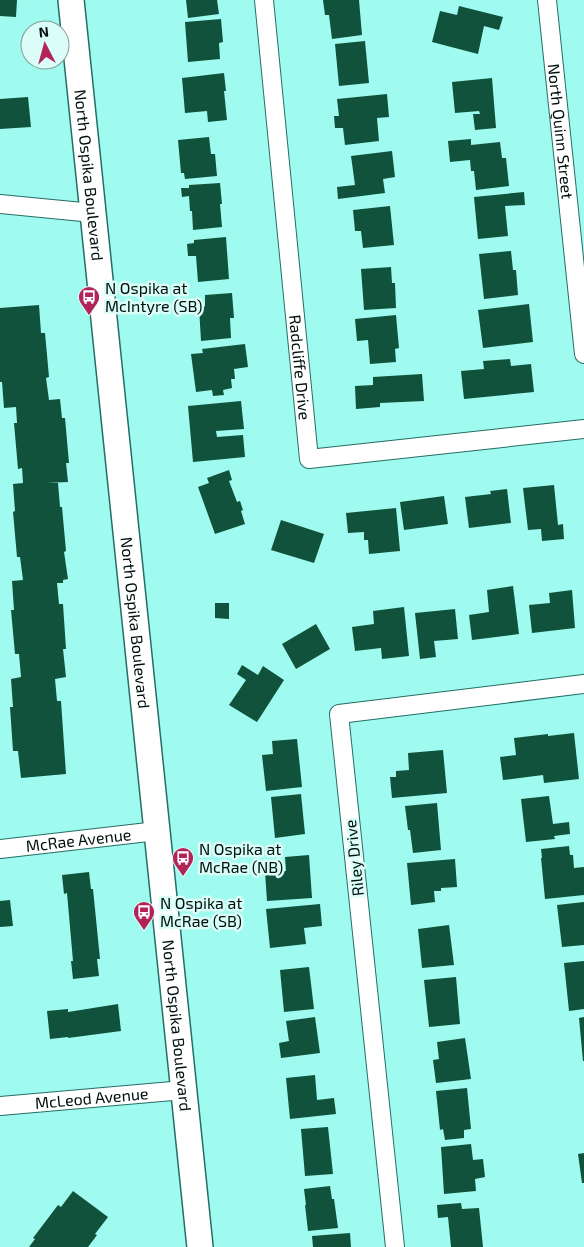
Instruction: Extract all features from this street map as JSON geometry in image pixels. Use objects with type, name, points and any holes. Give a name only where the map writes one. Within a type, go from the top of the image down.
[{"type":"street","name":"North Ospika Boulevard","points":[[71,0],[200,1247]]},
{"type":"street","name":"Radcliffe Drive","points":[[264,0],[309,459],[584,429]]},
{"type":"street","name":"North Quinn Street","points":[[547,0],[584,354]]},
{"type":"street","points":[[0,204],[93,214]]},
{"type":"street","name":"Riley Drive","points":[[395,1247],[340,714],[584,684]]},
{"type":"street","name":"McRae Avenue","points":[[0,849],[157,831]]},
{"type":"street","name":"McLeod Avenue","points":[[0,1106],[184,1090]]},
{"type":"building","points":[[0,0],[17,0],[16,17],[0,16]]},
{"type":"building","points":[[186,0],[217,0],[219,14],[188,18]]},
{"type":"building","points":[[323,0],[359,0],[362,35],[332,39],[329,15],[325,15]]},
{"type":"building","points":[[459,6],[503,17],[499,30],[484,26],[478,54],[432,42],[440,11],[457,15]]},
{"type":"building","points":[[221,19],[223,42],[219,43],[220,59],[188,62],[185,22]]},
{"type":"building","points":[[365,41],[369,83],[339,86],[335,44]]},
{"type":"building","points":[[224,73],[227,120],[208,122],[207,111],[185,113],[182,78]]},
{"type":"building","points":[[492,78],[496,128],[475,130],[473,114],[480,114],[479,111],[455,113],[452,82]]},
{"type":"building","points":[[387,94],[389,117],[377,118],[379,141],[345,145],[343,128],[335,128],[334,116],[339,116],[337,99]]},
{"type":"building","points":[[28,97],[31,127],[0,129],[0,99]]},
{"type":"building","points":[[209,137],[211,154],[215,154],[217,176],[185,179],[184,173],[181,173],[178,140]]},
{"type":"building","points":[[471,139],[471,145],[500,142],[502,158],[506,158],[509,186],[476,190],[474,171],[471,171],[470,160],[450,162],[448,141]]},
{"type":"building","points":[[392,151],[395,177],[383,179],[385,193],[338,199],[337,187],[355,185],[351,156]]},
{"type":"building","points":[[220,183],[222,227],[193,230],[189,196],[182,197],[181,188],[189,188],[189,185]]},
{"type":"building","points":[[524,192],[525,205],[505,206],[508,236],[478,239],[474,197]]},
{"type":"building","points":[[390,206],[394,245],[363,248],[361,231],[355,231],[353,210]]},
{"type":"building","points":[[226,237],[229,279],[198,282],[196,256],[188,256],[187,244],[194,243],[194,240]]},
{"type":"building","points":[[511,251],[513,270],[516,270],[518,295],[484,299],[479,254]]},
{"type":"building","points":[[391,267],[392,283],[395,283],[396,308],[364,310],[361,269]]},
{"type":"building","points":[[232,293],[234,318],[230,318],[231,338],[201,341],[199,307],[205,306],[205,295]]},
{"type":"building","points":[[529,304],[533,342],[483,348],[478,310]]},
{"type":"building","points":[[39,305],[41,333],[45,333],[49,377],[46,378],[49,400],[60,399],[62,418],[65,418],[69,463],[66,463],[68,482],[46,483],[58,483],[68,579],[63,580],[63,583],[57,583],[59,604],[63,604],[66,649],[63,649],[66,677],[55,679],[57,701],[61,701],[66,774],[21,778],[18,751],[13,751],[10,707],[13,707],[11,679],[21,677],[19,654],[15,654],[11,610],[14,610],[12,581],[23,580],[20,557],[17,557],[13,512],[15,511],[13,484],[23,483],[22,468],[18,469],[14,423],[17,423],[16,407],[4,408],[2,382],[0,382],[0,308]]},
{"type":"building","points":[[396,315],[399,348],[395,349],[396,362],[370,364],[368,340],[357,341],[355,319]]},
{"type":"building","points":[[245,344],[248,367],[234,369],[235,379],[231,379],[232,388],[223,390],[224,395],[213,396],[212,390],[196,392],[191,354],[203,353],[202,349]]},
{"type":"building","points":[[510,359],[511,366],[531,364],[534,392],[464,399],[461,371],[484,369],[483,361]]},
{"type":"building","points":[[422,374],[424,401],[380,403],[380,407],[356,409],[355,386],[373,385],[373,377]]},
{"type":"building","points":[[241,401],[244,429],[216,431],[217,437],[243,435],[245,457],[193,462],[188,406]]},
{"type":"building","points":[[229,470],[232,480],[229,481],[237,502],[240,501],[245,524],[215,534],[198,487],[209,483],[207,478]]},
{"type":"building","points":[[554,485],[558,525],[563,524],[564,539],[542,541],[541,529],[528,530],[523,488]]},
{"type":"building","points":[[507,489],[511,523],[469,528],[465,497],[491,494],[490,491]]},
{"type":"building","points":[[444,496],[448,524],[404,530],[400,502]]},
{"type":"building","points":[[396,508],[400,551],[369,554],[368,540],[364,540],[364,532],[348,533],[346,513]]},
{"type":"building","points":[[281,520],[324,534],[314,563],[271,550]]},
{"type":"building","points":[[513,586],[519,634],[472,640],[469,615],[489,612],[487,590]]},
{"type":"building","points":[[572,590],[575,628],[532,633],[529,605],[550,603],[549,593]]},
{"type":"building","points":[[215,603],[229,603],[229,619],[215,618]]},
{"type":"building","points":[[404,607],[409,656],[382,659],[381,648],[355,651],[352,627],[374,624],[373,611]]},
{"type":"building","points":[[455,609],[458,639],[434,641],[436,657],[420,659],[415,613]]},
{"type":"building","points":[[316,624],[330,649],[296,669],[282,644]]},
{"type":"building","points":[[242,665],[258,675],[263,666],[284,680],[257,722],[229,705],[246,680],[237,674]]},
{"type":"building","points":[[574,733],[579,779],[544,783],[543,775],[503,780],[500,757],[516,755],[514,738]]},
{"type":"building","points":[[297,739],[302,787],[266,791],[262,755],[273,754],[272,741]]},
{"type":"building","points":[[443,750],[447,793],[392,798],[390,777],[396,777],[396,771],[409,770],[408,753]]},
{"type":"building","points":[[301,794],[305,834],[275,838],[271,797]]},
{"type":"building","points":[[549,796],[553,824],[569,822],[570,834],[554,836],[555,839],[526,842],[521,799]]},
{"type":"building","points":[[437,803],[441,850],[413,853],[405,806]]},
{"type":"building","points":[[569,846],[570,855],[573,855],[574,868],[584,867],[584,895],[545,899],[541,849]]},
{"type":"building","points":[[309,855],[312,898],[267,901],[265,872],[286,871],[285,857]]},
{"type":"building","points":[[455,859],[457,887],[441,888],[441,891],[434,891],[435,902],[411,905],[407,863]]},
{"type":"building","points":[[89,872],[91,889],[93,889],[100,959],[97,959],[99,976],[73,979],[67,893],[64,894],[62,875]]},
{"type":"building","points":[[10,900],[13,926],[0,927],[0,901]]},
{"type":"building","points":[[584,902],[584,945],[562,947],[557,905]]},
{"type":"building","points":[[320,904],[322,926],[304,928],[306,944],[270,948],[266,909]]},
{"type":"building","points":[[449,925],[454,965],[422,968],[418,929]]},
{"type":"building","points":[[584,961],[584,1009],[569,1011],[564,963]]},
{"type":"building","points":[[309,967],[314,1009],[284,1012],[280,970]]},
{"type":"building","points":[[456,977],[460,1024],[429,1027],[424,980]]},
{"type":"building","points":[[118,1004],[121,1031],[50,1039],[47,1011],[68,1009],[68,1012]]},
{"type":"building","points":[[315,1017],[320,1053],[281,1058],[279,1043],[289,1041],[286,1021]]},
{"type":"building","points":[[584,1017],[584,1061],[583,1061],[579,1018]]},
{"type":"building","points":[[465,1038],[471,1079],[436,1083],[433,1060],[439,1059],[437,1042]]},
{"type":"building","points":[[315,1075],[317,1100],[334,1098],[336,1114],[290,1119],[286,1078]]},
{"type":"building","points":[[467,1088],[471,1129],[464,1130],[464,1138],[445,1140],[443,1129],[440,1130],[436,1091]]},
{"type":"building","points":[[328,1127],[333,1174],[305,1176],[301,1129]]},
{"type":"building","points":[[471,1144],[473,1160],[483,1159],[485,1177],[475,1179],[476,1191],[444,1194],[441,1147]]},
{"type":"building","points":[[584,1153],[584,1183],[582,1183],[578,1154]]},
{"type":"building","points":[[330,1186],[338,1228],[308,1231],[304,1189]]},
{"type":"building","points":[[73,1191],[108,1217],[88,1247],[29,1247],[35,1239],[33,1238],[58,1205],[61,1207]]},
{"type":"building","points":[[461,1203],[462,1209],[479,1208],[483,1247],[451,1247],[448,1217],[438,1218],[437,1205]]},
{"type":"building","points":[[350,1233],[351,1247],[313,1247],[312,1236]]},
{"type":"place","name":"N Ospika at McIntyre (SB)","points":[[89,316]]},
{"type":"place","name":"N Ospika at McRae (NB)","points":[[183,877]]},
{"type":"place","name":"N Ospika at McRae (SB)","points":[[144,931]]}]
